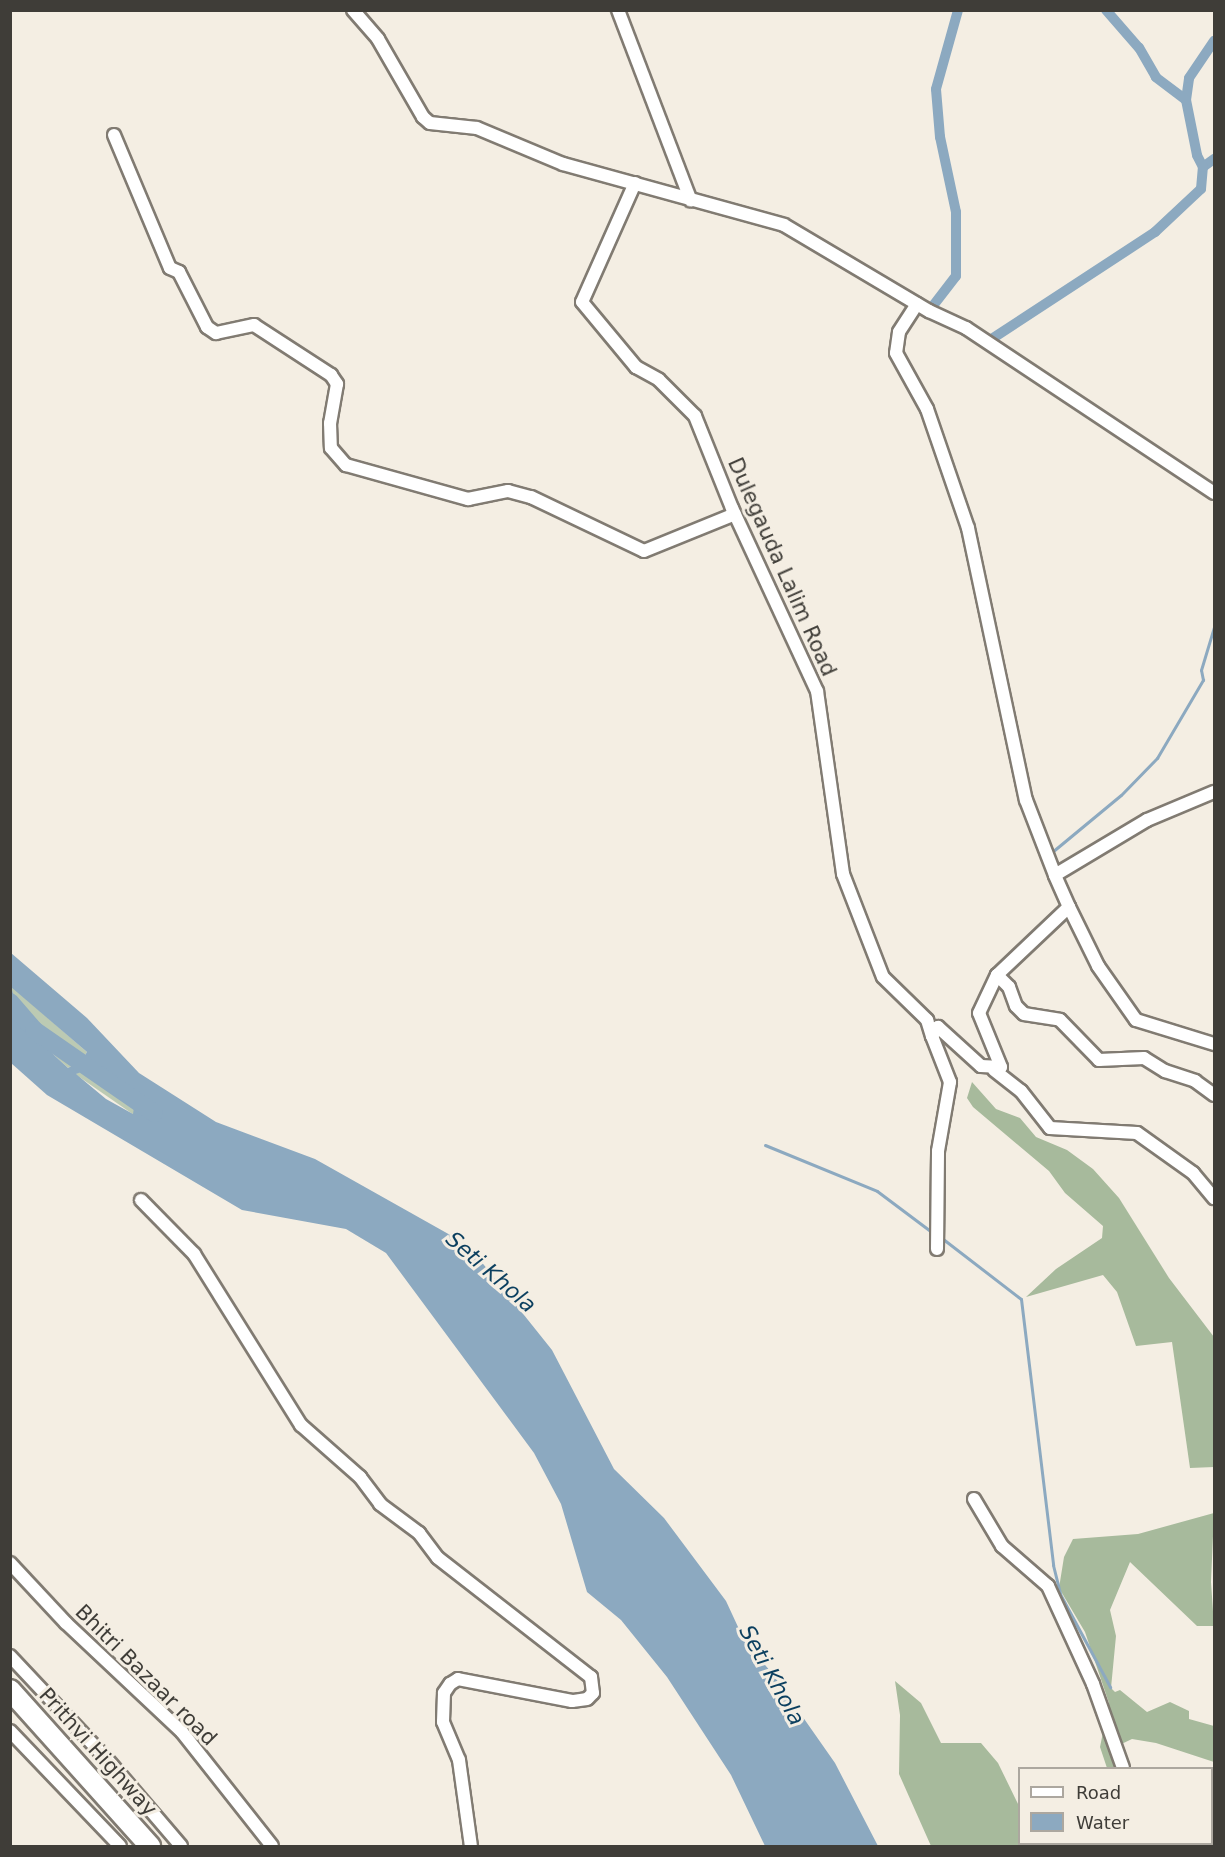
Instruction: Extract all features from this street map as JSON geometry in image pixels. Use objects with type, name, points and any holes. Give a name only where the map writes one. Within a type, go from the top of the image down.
[{"type":"highway","name":"Prithvi Highway","points":[[13,1699],[150,1846]]},
{"type":"street","points":[[353,10],[378,39],[430,123],[477,128],[562,164],[784,225],[917,304],[966,328],[1215,494]]},
{"type":"street","points":[[618,10],[692,201]]},
{"type":"street","points":[[114,135],[170,268],[179,272],[207,327],[216,333],[254,325],[331,375],[337,384],[330,423],[331,448],[346,465],[468,499],[508,491],[531,497],[644,551],[735,514]]},
{"type":"street","name":"Dulegauda Lalim Road","points":[[635,183],[582,302],[636,366],[659,380],[695,416],[735,514],[817,691],[843,874],[883,977],[927,1020],[951,1082],[938,1151],[937,1249]]},
{"type":"street","points":[[917,304],[899,332],[896,353],[927,409],[968,528],[1026,800],[1055,875],[1098,966],[1136,1020],[1215,1044]]},
{"type":"street","points":[[1055,875],[1147,820],[1215,792]]},
{"type":"street","points":[[994,1070],[1001,1067],[999,1057],[979,1013],[997,975],[1069,907]]},
{"type":"street","points":[[997,975],[1009,987],[1016,1006],[1024,1014],[1059,1020],[1099,1060],[1144,1058],[1165,1071],[1195,1081],[1215,1095]]},
{"type":"street","points":[[932,1036],[938,1028],[944,1030],[981,1066],[994,1070],[1021,1091],[1050,1128],[1137,1133],[1193,1173],[1215,1198]]},
{"type":"street","points":[[141,1200],[194,1254],[301,1425],[360,1478],[380,1504],[419,1533],[438,1558],[591,1677],[593,1693],[587,1699],[572,1701],[458,1679],[450,1684],[444,1693],[443,1722],[459,1760],[471,1846]]},
{"type":"street","points":[[974,1499],[1002,1546],[1048,1586],[1089,1673],[1123,1767]]},
{"type":"street","name":"Bhitri Bazaar road","points":[[10,1563],[66,1623],[182,1732],[272,1846]]},
{"type":"street","points":[[10,1656],[181,1846]]},
{"type":"street","points":[[10,1731],[120,1846]]},
{"type":"green space","points":[[10,985],[87,1052],[82,1060],[68,1068],[55,1056],[21,1018]]},
{"type":"green space","points":[[94,1067],[114,1078],[135,1101],[134,1115],[75,1074]]},
{"type":"green space","points":[[972,1082],[996,1109],[1020,1118],[1036,1137],[1067,1150],[1093,1169],[1119,1198],[1169,1278],[1214,1337],[1214,1467],[1190,1468],[1172,1342],[1136,1346],[1117,1292],[1103,1275],[1026,1297],[1056,1269],[1102,1238],[1103,1226],[1065,1193],[1049,1171],[973,1107],[967,1098]]},
{"type":"green space","points":[[1214,1513],[1211,1582],[1214,1626],[1197,1626],[1130,1562],[1110,1610],[1116,1636],[1111,1688],[1115,1692],[1120,1690],[1147,1712],[1170,1702],[1189,1711],[1189,1719],[1214,1726],[1214,1762],[1156,1743],[1132,1739],[1113,1748],[1117,1767],[1107,1767],[1100,1747],[1109,1703],[1085,1632],[1059,1588],[1064,1557],[1073,1539],[1138,1534]]},
{"type":"green space","points":[[895,1681],[921,1703],[941,1743],[981,1743],[998,1763],[1018,1804],[1018,1845],[1035,1846],[931,1846],[899,1774],[900,1715]]},
{"type":"green space","points":[[1213,1838],[1214,1846],[1121,1846],[1213,1845]]},
{"type":"water","points":[[11,953],[87,1018],[139,1073],[216,1122],[315,1159],[468,1245],[552,1350],[614,1469],[664,1518],[726,1601],[745,1642],[772,1673],[835,1763],[878,1846],[765,1846],[731,1775],[667,1677],[621,1620],[587,1592],[561,1504],[534,1453],[386,1253],[346,1229],[242,1210],[47,1095],[11,1063]],"holes":[[[11,987],[87,1052],[82,1060],[68,1068],[21,1018]],[[94,1067],[114,1078],[135,1101],[133,1114],[106,1099],[76,1074]]]},
{"type":"waterway","points":[[929,311],[956,276],[956,212],[940,137],[936,89],[958,10]]},
{"type":"waterway","points":[[987,342],[1155,232],[1201,189],[1203,167],[1197,155],[1186,100],[1156,77],[1139,48],[1106,10]]},
{"type":"waterway","points":[[1186,100],[1189,78],[1214,41]]},
{"type":"waterway","points":[[1203,167],[1214,159]]},
{"type":"waterway","points":[[1052,852],[1121,795],[1157,758],[1203,680],[1201,670],[1214,627]]},
{"type":"waterway","name":"Seti Khola","points":[[10,1002],[34,1030],[154,1113]]},
{"type":"waterway","points":[[765,1145],[877,1191],[933,1233]]},
{"type":"waterway","points":[[943,1239],[1021,1299],[1053,1565],[1060,1594],[1110,1687]]}]
